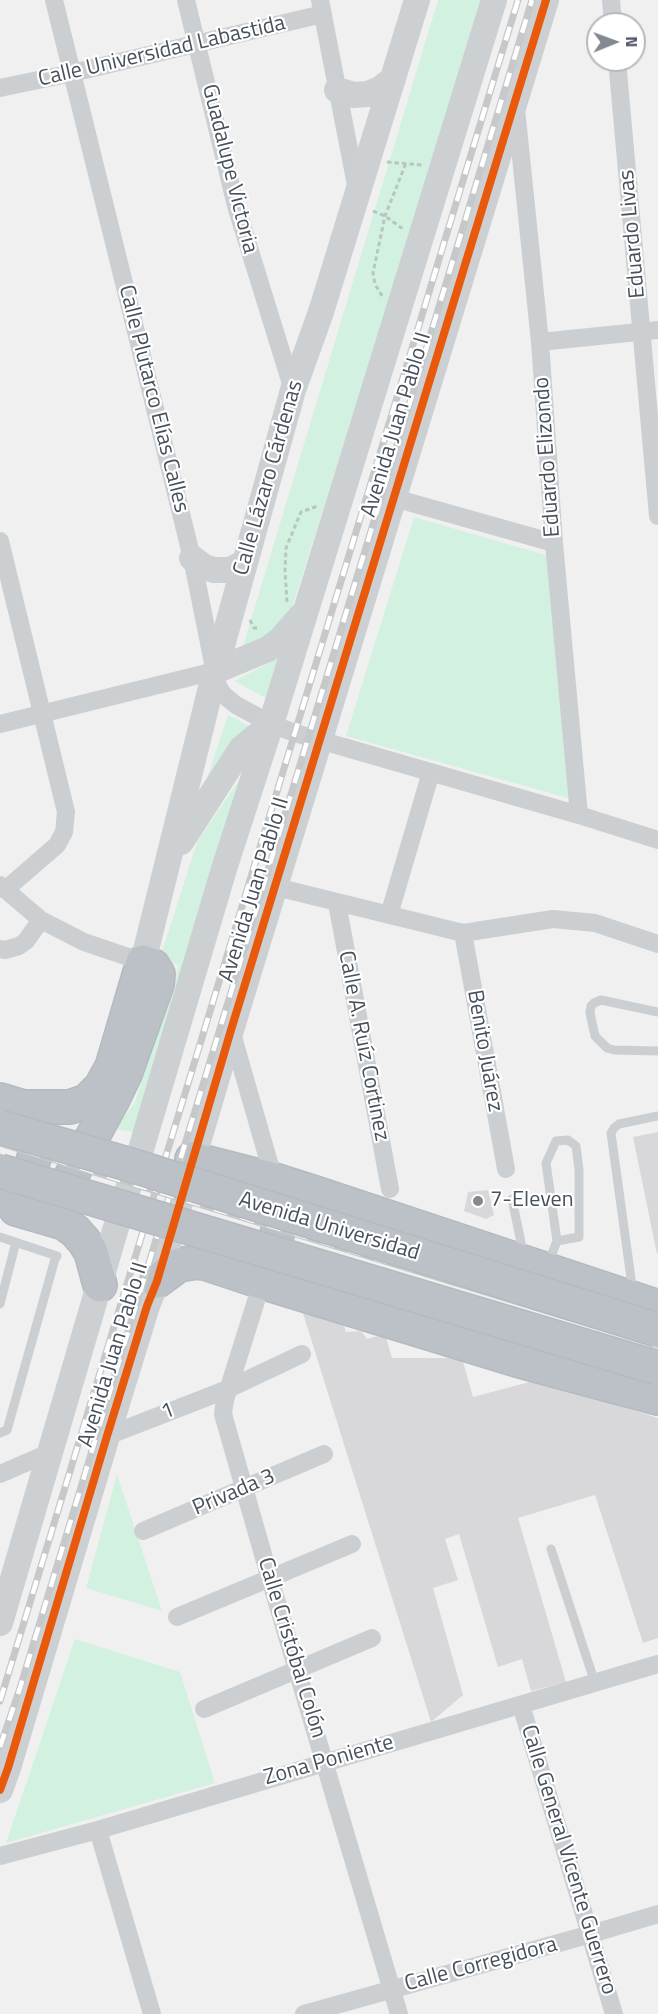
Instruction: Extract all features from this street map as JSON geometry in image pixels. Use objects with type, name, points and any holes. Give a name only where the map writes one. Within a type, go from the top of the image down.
[{"type":"highway","points":[[6,1203],[39,1205],[48,1201],[63,1188],[125,1074],[157,984],[156,970],[153,966],[143,962],[112,1067],[101,1087],[87,1101],[70,1107],[8,1111]]},
{"type":"highway","points":[[6,1203],[18,1183],[31,1169],[37,1145],[35,1129],[8,1111]]},
{"type":"highway","name":"Avenida Universidad","points":[[8,1111],[134,1166],[658,1330]]},
{"type":"highway","points":[[192,1159],[274,1180],[542,1257],[646,1303]]},
{"type":"highway","name":"Avenida Universidad","points":[[0,1171],[658,1368]]},
{"type":"highway","points":[[294,1292],[282,1276],[276,1257],[276,1237],[283,1218],[296,1203],[312,1192]]},
{"type":"highway","points":[[6,1203],[64,1223],[75,1231],[91,1252],[100,1285]]},
{"type":"highway","points":[[157,1281],[179,1265],[206,1263],[517,1360],[658,1398]]},
{"type":"street","name":"Calle Plutarco Elías Calles","points":[[54,0],[192,558],[217,683],[225,696],[236,705],[271,724],[319,741],[431,771],[658,840]]},
{"type":"street","name":"Guadalupe Victoria","points":[[186,0],[237,206],[293,390]]},
{"type":"street","name":"Calle Lázaro Cárdenas","points":[[143,962],[215,671],[293,390],[321,312],[417,0]]},
{"type":"street","name":"Avenida Juan Pablo II","points":[[0,1623],[224,868],[271,724],[302,603],[420,244],[494,0]]},
{"type":"street","name":"Avenida Juan Pablo II","points":[[0,1790],[546,0]]},
{"type":"street","name":"Calle Universidad Labastida","points":[[0,88],[72,74],[197,43],[322,7]]},
{"type":"street","points":[[322,7],[356,198]]},
{"type":"street","name":"Eduardo Livas","points":[[618,72],[650,331],[658,516]]},
{"type":"street","points":[[339,99],[368,94],[380,89],[393,79]]},
{"type":"street","points":[[339,99],[359,114],[383,110]]},
{"type":"street","name":"Eduardo Elizondo","points":[[515,99],[540,342],[554,543],[579,815]]},
{"type":"street","points":[[540,342],[650,331]]},
{"type":"street","points":[[275,336],[308,346]]},
{"type":"street","points":[[394,498],[554,543]]},
{"type":"street","points":[[0,541],[66,812],[64,832],[57,846],[3,888],[41,920],[84,942],[143,962]]},
{"type":"street","points":[[192,558],[204,567],[214,570],[230,570],[244,563]]},
{"type":"street","points":[[0,724],[215,671],[274,644],[285,635],[302,603]]},
{"type":"street","points":[[170,859],[241,749],[271,724]]},
{"type":"street","points":[[389,915],[431,771]]},
{"type":"street","points":[[276,887],[463,933],[535,920],[561,919],[595,923],[658,944]]},
{"type":"street","name":"Calle A. Ruíz Cortinez","points":[[337,903],[390,1189]]},
{"type":"street","points":[[0,949],[19,946],[26,941],[41,920]]},
{"type":"street","name":"Benito Juárez","points":[[463,933],[506,1169]]},
{"type":"street","points":[[231,1030],[274,1180]]},
{"type":"street","name":"Calle Cristóbal Colón","points":[[262,1282],[228,1389],[223,1414],[399,2014]]},
{"type":"street","name":"1","points":[[107,1436],[228,1389],[302,1354]]},
{"type":"street","points":[[0,1474],[51,1452]]},
{"type":"street","name":"Privada 3","points":[[143,1531],[324,1454]]},
{"type":"street","points":[[177,1617],[352,1544]]},
{"type":"street","points":[[204,1709],[372,1638]]},
{"type":"street","name":"Zona Poniente","points":[[0,1856],[98,1830],[658,1664]]},
{"type":"street","name":"Calle General Vicente Guerrero","points":[[521,1705],[614,2014]]},
{"type":"street","points":[[98,1830],[152,2014]]},
{"type":"street","name":"Calle Corregidora","points":[[304,2014],[658,1914]]},
{"type":"lane","points":[[658,1012],[602,1000],[591,1006],[590,1013],[595,1036],[607,1048],[658,1051]]},
{"type":"lane","points":[[646,1303],[611,1133],[619,1124],[658,1116]]},
{"type":"lane","points":[[568,1140],[576,1146],[579,1170],[579,1237],[542,1257],[546,1163],[556,1141],[568,1140]]},
{"type":"lane","points":[[512,1199],[542,1257]]},
{"type":"lane","points":[[0,1237],[57,1256],[7,1430],[0,1433]]},
{"type":"lane","points":[[0,1304],[16,1242]]},
{"type":"lane","points":[[551,1549],[595,1683]]},
{"type":"path","points":[[367,160],[443,167]]},
{"type":"path","points":[[384,302],[375,284],[374,273],[385,216],[406,164]]},
{"type":"path","points":[[356,198],[404,229],[420,244]]},
{"type":"path","points":[[282,609],[302,603],[285,570],[286,548],[301,512],[323,502]]},
{"type":"path","points":[[236,592],[254,628],[267,626]]},
{"type":"green space","points":[[438,0],[485,0],[283,636],[240,656]]},
{"type":"green space","points":[[414,517],[549,556],[575,800],[346,736]]},
{"type":"green space","points":[[285,655],[270,700],[234,681]]},
{"type":"green space","points":[[228,715],[251,727],[193,820]]},
{"type":"green space","points":[[252,761],[144,1134],[115,1129],[135,1102],[179,966],[161,955],[197,842]]},
{"type":"green space","points":[[117,1474],[162,1611],[86,1588]]},
{"type":"green space","points":[[75,1639],[180,1672],[215,1783],[6,1843]]},
{"type":"building","points":[[658,1132],[658,1253],[657,1254],[633,1137]]},
{"type":"building","name":"7-Eleven","points":[[488,1190],[494,1215],[486,1219],[464,1211],[468,1192]]},
{"type":"building","points":[[301,1307],[342,1319],[346,1332],[361,1331],[367,1339],[385,1334],[392,1358],[462,1358],[473,1397],[556,1375],[561,1388],[658,1418],[658,1638],[643,1643],[595,1495],[518,1518],[566,1682],[531,1691],[522,1659],[498,1667],[459,1534],[445,1539],[458,1580],[433,1588],[463,1695],[431,1722]]},
{"type":"railway","points":[[0,1701],[518,0]]},
{"type":"railway","points":[[0,1747],[20,1688],[532,0]]},
{"type":"railway","points":[[0,1143],[658,1345]]},
{"type":"railway","points":[[0,1157],[658,1357]]},
{"type":"cycle path","points":[[0,1790],[546,0]]},
{"type":"place","name":"7-Eleven","points":[[478,1201]]}]
